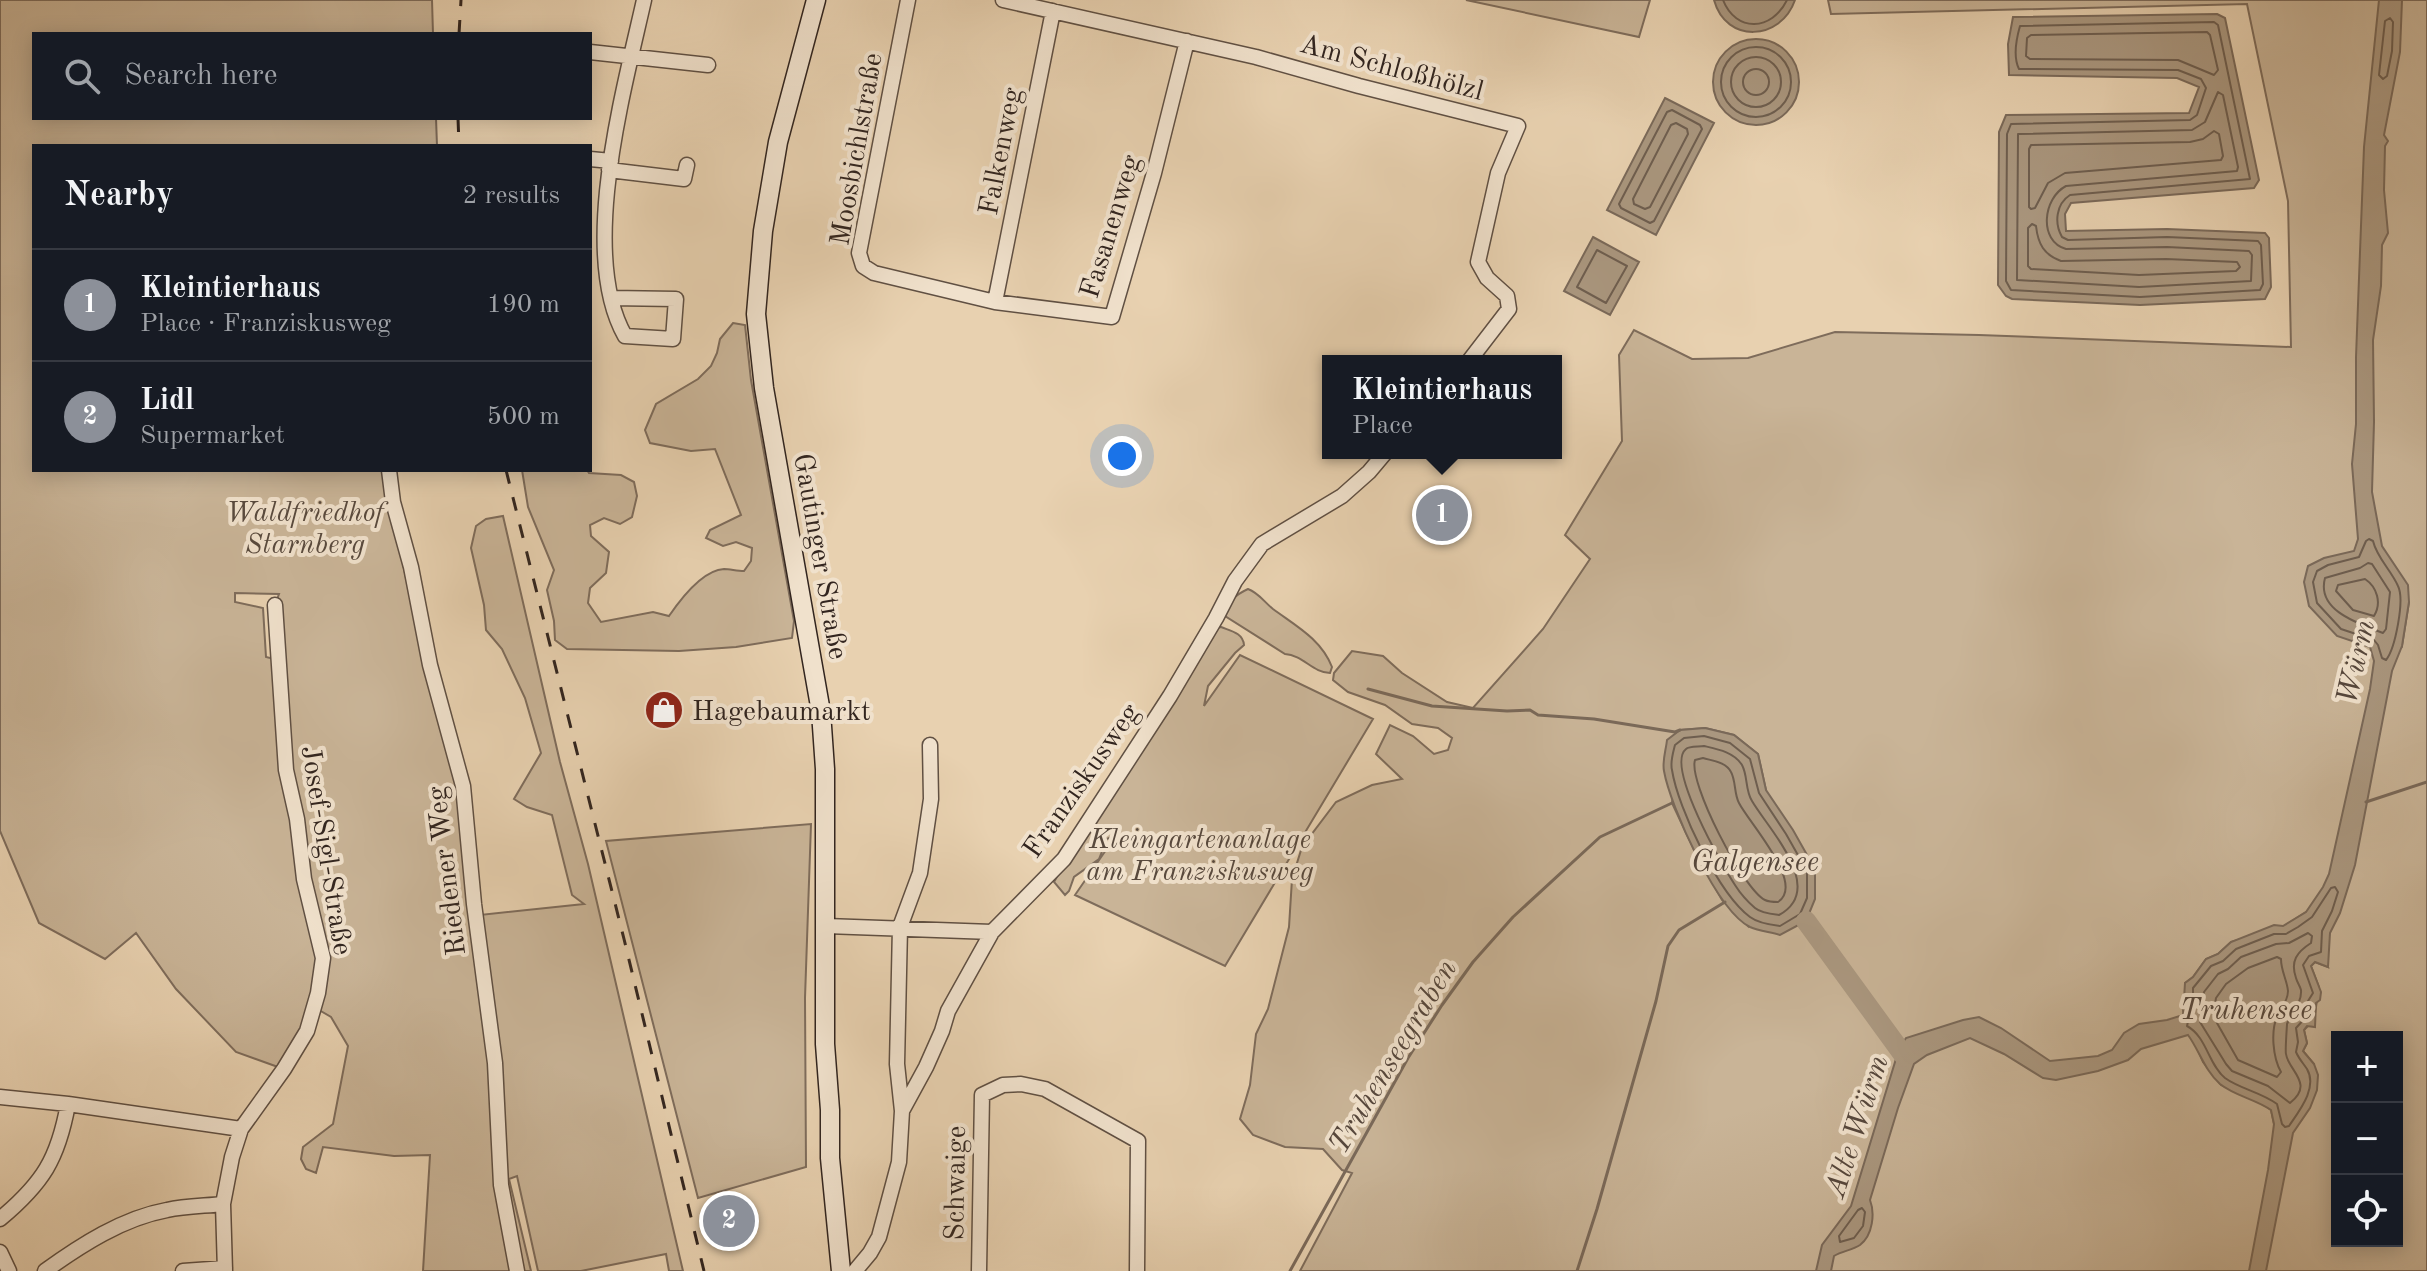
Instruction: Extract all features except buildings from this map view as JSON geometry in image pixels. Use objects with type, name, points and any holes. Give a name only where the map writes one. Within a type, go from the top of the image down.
[{"type":"main road","name":"Gautinger Straße","points":[[816,0],[778,142],[763,231],[756,314],[764,388],[821,712],[825,769],[825,1044],[830,1158],[841,1271]]},
{"type":"street","points":[[611,298],[676,299],[673,339],[625,336],[616,321],[611,298],[604,257],[604,217],[610,166],[644,0]]},
{"type":"street","name":"Moosbichlstraße","points":[[908,0],[859,253],[863,266],[874,273],[995,302]]},
{"type":"street","name":"Am Schloßhölzl","points":[[1003,0],[1256,57],[1518,126],[1498,173],[1478,262],[1487,278],[1507,296],[1509,309],[1474,355]]},
{"type":"street","name":"Falkenweg","points":[[995,302],[1053,11]]},
{"type":"street","name":"Fasanenweg","points":[[995,302],[1112,317],[1154,173],[1187,41]]},
{"type":"street","points":[[592,52],[708,65]]},
{"type":"street","points":[[592,160],[610,166],[684,179],[687,165]]},
{"type":"street","name":"Franziskusweg","points":[[855,1271],[879,1237],[899,1162],[902,1111],[926,1067],[948,1011],[992,932],[1064,859],[1170,696],[1235,581],[1262,544],[1342,496],[1380,459]]},
{"type":"street","name":"Riedener Weg","points":[[389,472],[393,502],[411,567],[430,665],[463,786],[474,904],[495,1063],[501,1185],[517,1271]]},
{"type":"street","name":"Josef-Sigl-Straße","points":[[225,1269],[223,1204],[232,1157],[241,1129],[307,1031],[318,993],[323,958],[304,879],[297,819],[286,770],[275,605]]},
{"type":"street","points":[[902,1111],[897,1064],[900,927],[920,873],[931,799],[930,745]]},
{"type":"street","points":[[826,926],[992,932]]},
{"type":"street","name":"Schwaige","points":[[979,1271],[982,1095],[1003,1085],[1021,1084],[1045,1089],[1138,1141],[1137,1271]]},
{"type":"street","points":[[0,1097],[241,1129]]},
{"type":"street","points":[[0,1219],[24,1199],[47,1172],[63,1133],[68,1104]]},
{"type":"street","points":[[45,1271],[88,1243],[130,1222],[167,1210],[223,1204]]},
{"type":"street","points":[[0,1252],[9,1271]]},
{"type":"street","points":[[183,1271],[225,1269]]},
{"type":"green space","name":"Waldfriedhof Starnberg","points":[[0,0],[432,0],[433,32],[32,32],[32,120],[436,120],[437,144],[32,144],[32,472],[383,472],[406,578],[458,784],[471,916],[584,904],[572,895],[552,815],[514,799],[541,753],[525,698],[502,649],[486,630],[484,605],[471,548],[476,526],[486,519],[503,516],[683,1271],[669,1271],[666,1254],[581,1271],[538,1271],[517,1176],[509,1179],[531,1271],[423,1271],[430,1155],[394,1156],[323,1147],[316,1173],[306,1169],[301,1159],[303,1147],[333,1124],[348,1046],[331,1017],[312,1006],[305,1030],[278,1067],[236,1052],[176,989],[136,933],[105,959],[39,923],[0,831]],"holes":[[[235,593],[279,594],[275,605],[278,660],[266,657],[263,608],[235,602]]]},
{"type":"green space","points":[[1466,0],[1650,0],[1639,37]]},
{"type":"green space","points":[[1828,0],[2427,0],[2427,1271],[1300,1271],[1352,1173],[1342,1170],[1323,1149],[1285,1147],[1253,1135],[1240,1119],[1250,1085],[1256,1034],[1268,1009],[1289,927],[1292,879],[1302,847],[1336,802],[1372,785],[1402,779],[1376,754],[1390,725],[1413,736],[1434,754],[1448,750],[1452,738],[1438,728],[1412,724],[1385,705],[1348,692],[1333,680],[1334,673],[1352,651],[1383,656],[1402,673],[1447,702],[1473,708],[1543,629],[1590,559],[1565,535],[1622,441],[1619,355],[1634,330],[1692,359],[1748,358],[1835,332],[2291,347],[2288,201],[2247,4],[1831,14]],"holes":[[[2324,558],[2409,602],[2402,646]],[[1705,728],[1734,735],[1758,754],[1766,790],[1748,926],[1722,900],[1672,803],[1680,730]],[[2306,912],[2328,967],[2315,962],[2311,966],[2319,987],[2314,1020],[2304,1030],[2307,1043],[2303,1051],[2314,1064],[2274,1124],[2271,1110],[2221,1085],[2203,1062],[2182,1007],[2185,983],[2206,959],[2218,954],[2231,942],[2283,927]]]},
{"type":"green space","points":[[733,323],[745,325],[751,380],[794,621],[792,638],[736,647],[679,651],[567,649],[555,640],[547,590],[554,570],[528,507],[522,472],[588,472],[621,475],[634,482],[637,496],[632,517],[620,524],[604,518],[590,525],[591,536],[609,552],[606,573],[590,588],[588,603],[601,622],[653,612],[669,616],[693,587],[708,575],[724,569],[744,571],[751,561],[752,548],[736,542],[723,546],[706,538],[710,530],[741,515],[715,449],[691,451],[650,443],[645,430],[656,404],[698,379],[711,366],[720,339]]},
{"type":"green space","points":[[1248,589],[1315,641],[1332,667],[1330,673],[1285,654],[1225,616],[1233,599]]},
{"type":"green space","name":"Kleingartenanlage am Franziskusweg","points":[[1221,627],[1239,635],[1244,645],[1208,686],[1204,706],[1240,655],[1373,719],[1225,966],[1075,895],[1117,834],[1107,839],[1099,859],[1074,877],[1065,895],[1054,882],[1083,831],[1215,628]]},
{"type":"green space","points":[[811,824],[805,998],[806,1167],[698,1198],[606,841]]},
{"type":"water","points":[[1714,0],[1795,0],[1788,14],[1778,23],[1754,32],[1730,24],[1720,14]]},
{"type":"water","name":"Truhensee","points":[[2379,0],[2402,0],[2400,52],[2384,135],[2388,141],[2385,146],[2384,190],[2388,233],[2382,245],[2381,286],[2373,340],[2372,492],[2382,546],[2408,585],[2409,602],[2402,646],[2392,671],[2355,865],[2340,913],[2330,933],[2328,967],[2315,962],[2311,966],[2321,992],[2320,1000],[2316,1003],[2315,1027],[2307,1026],[2304,1030],[2307,1043],[2303,1051],[2314,1064],[2318,1075],[2317,1090],[2310,1108],[2293,1133],[2266,1271],[2249,1271],[2268,1170],[2274,1124],[2271,1110],[2220,1084],[2188,1035],[2141,1049],[2128,1060],[2098,1071],[2056,1080],[2043,1078],[1970,1038],[1927,1055],[1914,1064],[1898,1108],[1870,1200],[1872,1217],[1868,1236],[1857,1247],[1834,1256],[1831,1271],[1816,1271],[1822,1245],[1851,1206],[1899,1049],[1906,1038],[1979,1017],[2050,1061],[2098,1056],[2112,1050],[2124,1033],[2139,1024],[2183,1015],[2185,983],[2206,959],[2218,954],[2231,942],[2274,925],[2283,926],[2306,912],[2329,874],[2374,661],[2370,647],[2337,636],[2309,606],[2304,582],[2308,566],[2324,558],[2354,551],[2358,539],[2352,464],[2356,424],[2364,147]]},
{"type":"water","points":[[2217,14],[2225,18],[2259,180],[2254,188],[2071,203],[2065,214],[2066,231],[2167,229],[2265,233],[2269,238],[2271,287],[2265,299],[2140,305],[2012,299],[2006,296],[1998,285],[1999,132],[2006,115],[2189,113],[2199,87],[2177,78],[2009,75],[2008,44],[2013,17]]},
{"type":"water","points":[[1748,39],[1764,39],[1787,51],[1796,65],[1799,82],[1796,99],[1787,113],[1764,125],[1748,125],[1732,118],[1720,106],[1713,90],[1713,74],[1720,58],[1732,46]]},
{"type":"water","points":[[1665,98],[1714,123],[1656,235],[1607,210]]},
{"type":"water","points":[[1593,237],[1639,262],[1610,315],[1564,291]]},
{"type":"water","name":"Galgensee","points":[[1705,728],[1734,735],[1758,754],[1766,790],[1815,869],[1815,899],[1806,921],[1780,935],[1750,927],[1723,901],[1697,856],[1675,808],[1664,767],[1667,740],[1680,730]]},
{"type":"waterway","points":[[1368,689],[1432,706],[1530,710],[1538,715],[1594,719],[1675,732],[1680,730]]},
{"type":"waterway","points":[[2366,802],[2427,782]]},
{"type":"waterway","name":"Truhenseegraben","points":[[1290,1271],[1408,1058],[1473,962],[1513,917],[1600,837],[1672,803]]},
{"type":"waterway","points":[[1577,1271],[1656,1001],[1668,946],[1679,930],[1725,902]]},
{"type":"waterway","name":"Alte Würm","points":[[1806,921],[1905,1057]]},
{"type":"railway","points":[[459,32],[461,0]]},
{"type":"railway","points":[[458,120],[459,144]]},
{"type":"railway","points":[[507,472],[704,1271]]},
{"type":"place","name":"Kleintierhaus","points":[[1442,515]]},
{"type":"place","name":"Hagebaumarkt","points":[[664,710]]},
{"type":"place","name":"Lidl","points":[[729,1221]]},
{"type":"water label","name":"Würm","points":[[2355,662]]}]
